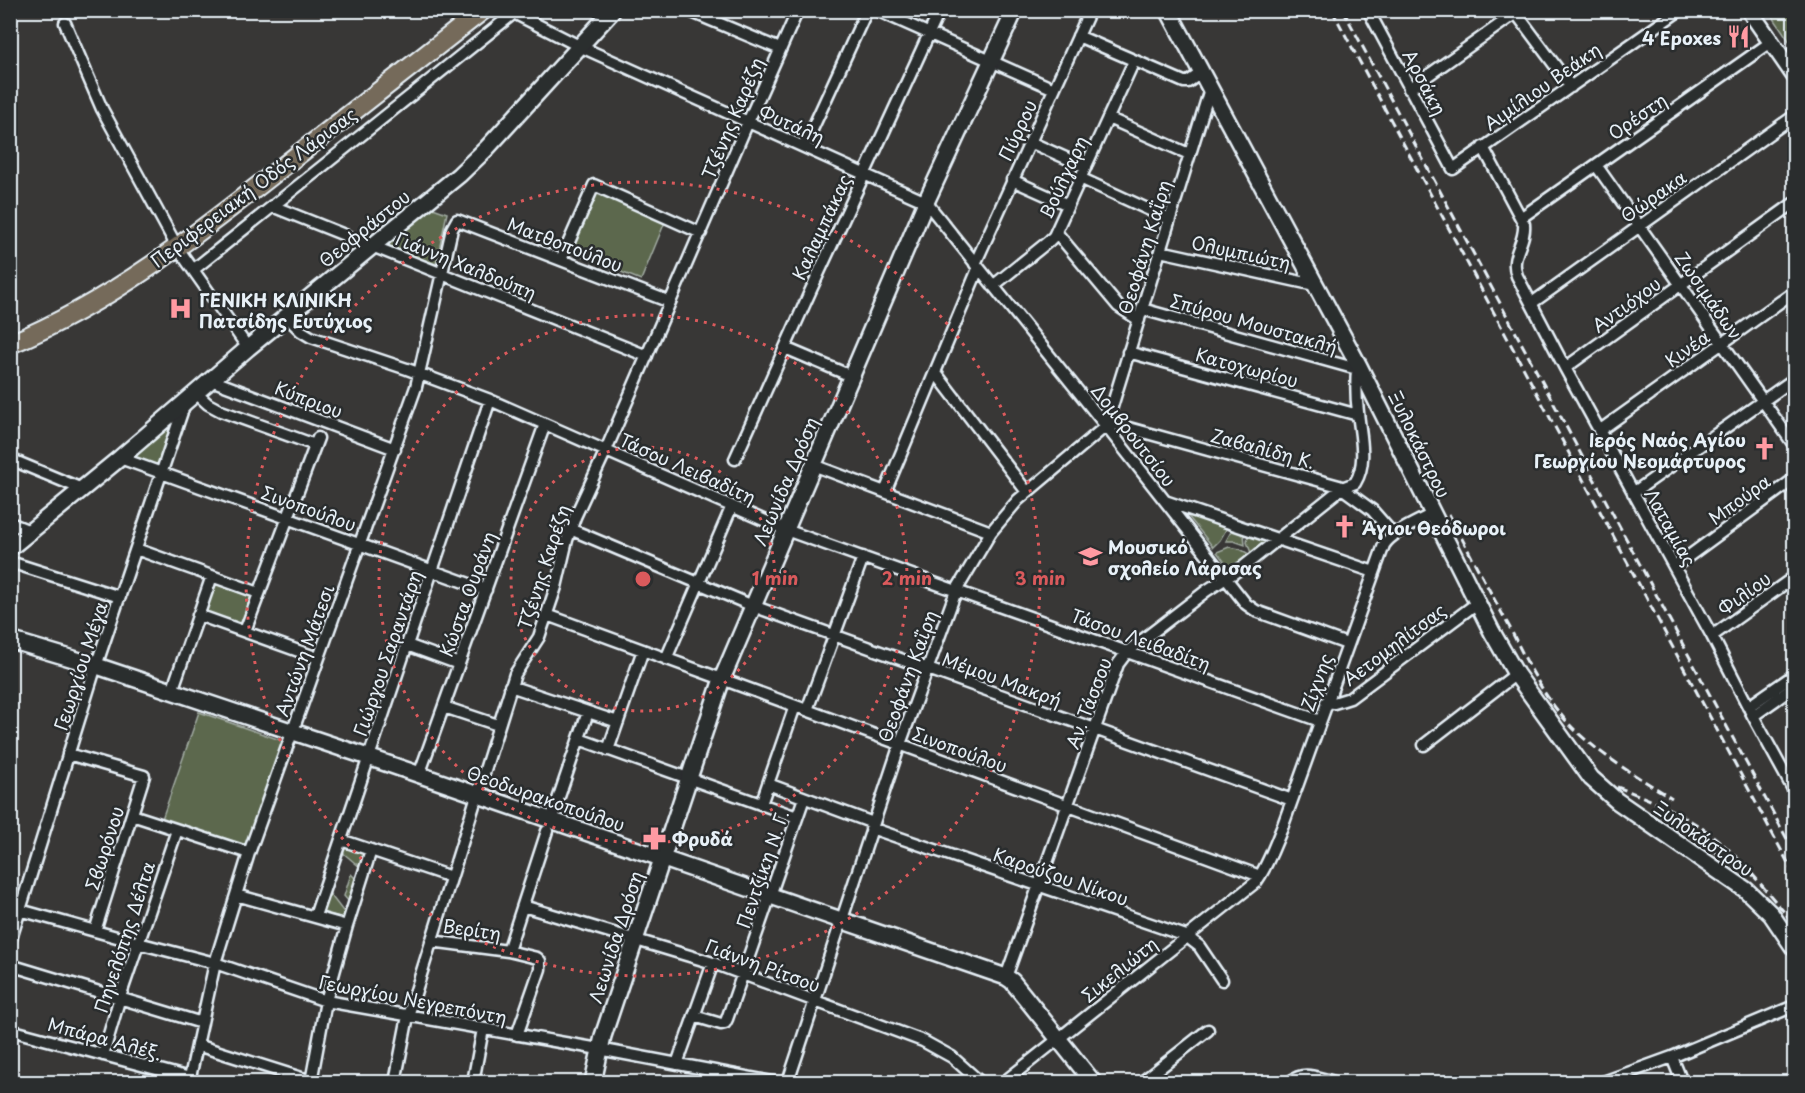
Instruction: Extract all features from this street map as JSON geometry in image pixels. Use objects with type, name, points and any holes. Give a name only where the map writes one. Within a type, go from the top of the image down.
[{"type":"highway","name":"Περιφερειακή Οδός Λάρισας","points":[[10,344],[36,333],[122,285],[177,247],[254,190],[483,10]]},
{"type":"street","name":"Θεοφράστου","points":[[10,548],[475,161],[613,10]]},
{"type":"street","points":[[687,10],[780,49]]},
{"type":"street","name":"Τζένης Καρέζη","points":[[395,1083],[408,1016],[510,686],[517,670],[538,638],[561,572],[570,530],[798,10]]},
{"type":"street","points":[[804,147],[867,10]]},
{"type":"street","points":[[876,10],[1054,89]]},
{"type":"street","name":"Καλαμπάκας","points":[[735,459],[940,10]]},
{"type":"street","name":"Λεωνίδα Δρόση","points":[[593,1083],[599,1049],[722,679],[926,202],[1015,10]]},
{"type":"street","name":"Πύρρου","points":[[885,492],[1012,180],[1090,10]]},
{"type":"street","name":"Ξυλοκάστρου","points":[[1168,10],[1315,285],[1477,603],[1516,674],[1600,787],[1746,890],[1771,914],[1794,948]]},
{"type":"street","name":"Αιμίλιου Βεάκη","points":[[1453,169],[1680,10]]},
{"type":"street","points":[[1749,10],[1794,75]]},
{"type":"street","name":"Αρσάκη","points":[[1370,11],[1453,169]]},
{"type":"street","name":"Φυτάλη","points":[[272,206],[514,13],[579,46],[926,202]]},
{"type":"street","points":[[1409,89],[1516,13],[1571,87]]},
{"type":"street","points":[[65,23],[109,123],[177,247],[248,348]]},
{"type":"street","points":[[1078,36],[1184,82],[1201,74]]},
{"type":"street","name":"Ορέστη","points":[[1522,217],[1771,42]]},
{"type":"street","name":"Βούλγαρη","points":[[993,286],[1049,241],[1056,232],[1134,61]]},
{"type":"street","name":"Θεοφάνη Καΐρη","points":[[788,1083],[900,744],[956,591],[991,532],[1027,492],[1106,424],[1210,89]]},
{"type":"street","name":"Θώρακα","points":[[1532,303],[1794,116]]},
{"type":"street","points":[[1108,118],[1189,154]]},
{"type":"street","points":[[1030,142],[1086,167]]},
{"type":"street","points":[[1483,147],[1522,217]]},
{"type":"street","name":"Ζωσιμάδων","points":[[1596,165],[1794,445]]},
{"type":"street","points":[[1080,178],[1169,219]]},
{"type":"street","points":[[1012,180],[1068,205]]},
{"type":"street","points":[[561,260],[594,185],[700,232]]},
{"type":"street","name":"Δομβρουτσίου","points":[[926,202],[1106,424],[1246,604],[1252,609],[1347,644]]},
{"type":"street","name":"Αντιόχου","points":[[1565,368],[1794,203]]},
{"type":"street","points":[[193,270],[272,206]]},
{"type":"street","name":"Γιάννη Χαλδούπη","points":[[272,206],[647,356]]},
{"type":"street","name":"Λαταμίας","points":[[1522,217],[1524,234],[1515,256],[1514,266],[1517,276],[1794,788]]},
{"type":"street","name":"Ματθοπούλου","points":[[452,229],[457,220],[670,302]]},
{"type":"street","name":"Αντώνη Μάτεσι","points":[[190,1080],[215,963],[249,853],[420,373],[452,229]]},
{"type":"street","name":"Σπύρου Μουστακλή","points":[[1056,232],[1118,306],[1140,314],[1358,368]]},
{"type":"street","name":"Ολυμπιώτη","points":[[1160,251],[1315,285]]},
{"type":"street","name":"Κινέα","points":[[1599,431],[1794,292]]},
{"type":"street","name":"Τάσου Λειβαδίτη","points":[[286,317],[311,337],[420,373],[490,400],[786,530],[1320,721]]},
{"type":"street","points":[[785,348],[851,376]]},
{"type":"street","name":"Κατοχωρίου","points":[[1128,352],[1358,415]]},
{"type":"street","name":"Αν. Τάσσου","points":[[1006,977],[1116,668],[1127,652],[1206,591],[1243,567],[1342,488],[1354,484],[1361,471],[1362,445],[1356,395],[1358,368]]},
{"type":"street","points":[[935,372],[1027,492]]},
{"type":"street","points":[[1634,493],[1794,379]]},
{"type":"street","name":"Κύπριου","points":[[211,380],[395,448]]},
{"type":"street","points":[[191,397],[221,411],[316,441],[245,631]]},
{"type":"street","name":"Γεωργίου Μέγα","points":[[10,942],[97,666],[162,473],[191,397]]},
{"type":"street","name":"Γιώργου Σαραντάρη","points":[[315,916],[490,400]]},
{"type":"street","name":"Κώστα Ουράνη","points":[[420,775],[545,424]]},
{"type":"street","name":"Ζαβαλίδη Κ.","points":[[1106,424],[1342,488],[1372,510],[1394,535]]},
{"type":"street","name":"Σινοπούλου","points":[[120,458],[486,590]]},
{"type":"street","points":[[10,459],[82,489]]},
{"type":"street","points":[[813,465],[991,532]]},
{"type":"street","name":"Μπούρα","points":[[1674,567],[1794,479]]},
{"type":"street","points":[[1164,501],[1374,572]]},
{"type":"street","points":[[666,659],[732,506]]},
{"type":"street","name":"Ζίχνης","points":[[1258,879],[1268,864],[1384,545],[1394,535],[1432,514]]},
{"type":"street","points":[[10,523],[32,532]]},
{"type":"street","name":"Μέμου Μακρή","points":[[570,530],[753,606],[1292,800]]},
{"type":"street","points":[[136,549],[259,593]]},
{"type":"street","points":[[807,710],[863,557]]},
{"type":"street","points":[[10,562],[120,597]]},
{"type":"street","points":[[171,691],[212,576]]},
{"type":"street","name":"Φιλίου","points":[[1712,636],[1794,577]]},
{"type":"street","name":"Αετομηλίτσας","points":[[1326,702],[1334,703],[1350,698],[1477,603]]},
{"type":"street","points":[[198,615],[318,658]]},
{"type":"street","name":"Σινοπούλου","points":[[547,615],[1068,806],[1258,879]]},
{"type":"street","name":"Θεοδωρακοπούλου","points":[[10,640],[97,666],[368,757],[476,794],[549,825],[661,858],[1006,977],[1012,981],[1093,1083]]},
{"type":"street","points":[[407,645],[459,664]]},
{"type":"street","points":[[609,750],[643,650]]},
{"type":"street","points":[[1424,746],[1516,674]]},
{"type":"street","points":[[1751,712],[1794,675]]},
{"type":"street","points":[[510,686],[618,722]]},
{"type":"street","points":[[1751,712],[1794,687]]},
{"type":"street","name":"Πεντζίκη Ν. Γ.","points":[[761,804],[795,706]]},
{"type":"street","points":[[444,707],[498,724]]},
{"type":"street","points":[[508,951],[588,712]]},
{"type":"street","points":[[579,739],[797,817]]},
{"type":"street","name":"Σβωρόνου","points":[[68,754],[144,776],[94,931]]},
{"type":"street","name":"Καρούζου Νίκου","points":[[768,784],[872,826],[1038,887],[1186,936],[1199,946],[1222,980]]},
{"type":"street","name":"Πεντζίκη Ν. Γ.","points":[[694,1016],[718,1024],[725,1023],[804,798]]},
{"type":"street","points":[[132,815],[249,853]]},
{"type":"street","name":"Πηνελόπης Δέλτα","points":[[104,1055],[120,997],[177,830]]},
{"type":"street","points":[[340,840],[451,877]]},
{"type":"street","points":[[197,1045],[311,1082],[326,1001],[371,850]]},
{"type":"street","name":"Σικελιώτη","points":[[1004,1083],[1258,879]]},
{"type":"street","points":[[236,895],[347,926]]},
{"type":"street","name":"Γιάννη Ρίτσου","points":[[523,906],[713,963],[933,1045],[960,1064],[980,1083]]},
{"type":"street","name":"Γεωργίου Νεγρεπόντη","points":[[20,910],[215,963],[326,1001],[599,1049],[752,1081],[773,1083]]},
{"type":"street","name":"Βερίτη","points":[[431,940],[537,957],[541,965],[517,1035]]},
{"type":"street","points":[[677,1064],[713,963]]},
{"type":"street","points":[[10,965],[202,1023]]},
{"type":"street","points":[[1603,1083],[1794,1006]]},
{"type":"street","points":[[473,1083],[483,1029]]},
{"type":"street","name":"Μπάρα Αλέξ.","points":[[10,1030],[190,1080]]},
{"type":"street","points":[[1142,1083],[1208,1030]]},
{"type":"street","points":[[1672,1057],[1682,1083]]},
{"type":"street","points":[[1290,1083],[1304,1075],[1334,1083]]},
{"type":"green space","points":[[1769,11],[1794,11],[1794,48]]},
{"type":"green space","points":[[596,192],[665,222],[641,280],[569,251]]},
{"type":"green space","points":[[433,208],[447,213],[436,264],[387,246]]},
{"type":"green space","points":[[172,423],[157,469],[129,458]]},
{"type":"green space","points":[[1188,514],[1227,528],[1213,547]]},
{"type":"green space","points":[[1232,530],[1244,534],[1245,545],[1226,541]]},
{"type":"green space","points":[[1248,535],[1266,542],[1251,553],[1247,542]]},
{"type":"green space","points":[[1229,547],[1249,554],[1230,569],[1217,552]]},
{"type":"green space","points":[[213,583],[251,597],[240,627],[202,614]]},
{"type":"green space","points":[[199,712],[283,741],[246,848],[162,819]]},
{"type":"green space","points":[[344,844],[366,851],[361,868],[342,852]]},
{"type":"green space","points":[[351,874],[357,880],[350,903],[344,896]]},
{"type":"green space","points":[[329,893],[346,915],[344,918],[323,913]]},
{"type":"railway","points":[[1332,10],[1794,874]]},
{"type":"railway","points":[[1343,10],[1794,852]]},
{"type":"railway","points":[[1449,514],[1531,670],[1556,709],[1577,732],[1599,750],[1672,798]]},
{"type":"railway","points":[[1617,787],[1674,812],[1714,837],[1743,864],[1791,920]]},
{"type":"railway","points":[[1654,811],[1734,864]]},
{"type":"place","name":"4 Epoxes","points":[[1739,37]]},
{"type":"place","name":"ΓΕΝΙΚΗ ΚΛΙΝΙΚΗ Πατσίδης Ευτύχιος","points":[[181,309]]},
{"type":"place","name":"Ιερός Ναός Αγίου Γεωργίου Νεομάρτυρος","points":[[1764,449]]},
{"type":"place","name":"Άγιοι Θεόδωροι","points":[[1344,527]]},
{"type":"place","name":"Μουσικό σχολείο Λάρισας","points":[[1090,556]]},
{"type":"place","name":"Φρυδά","points":[[654,838]]}]
